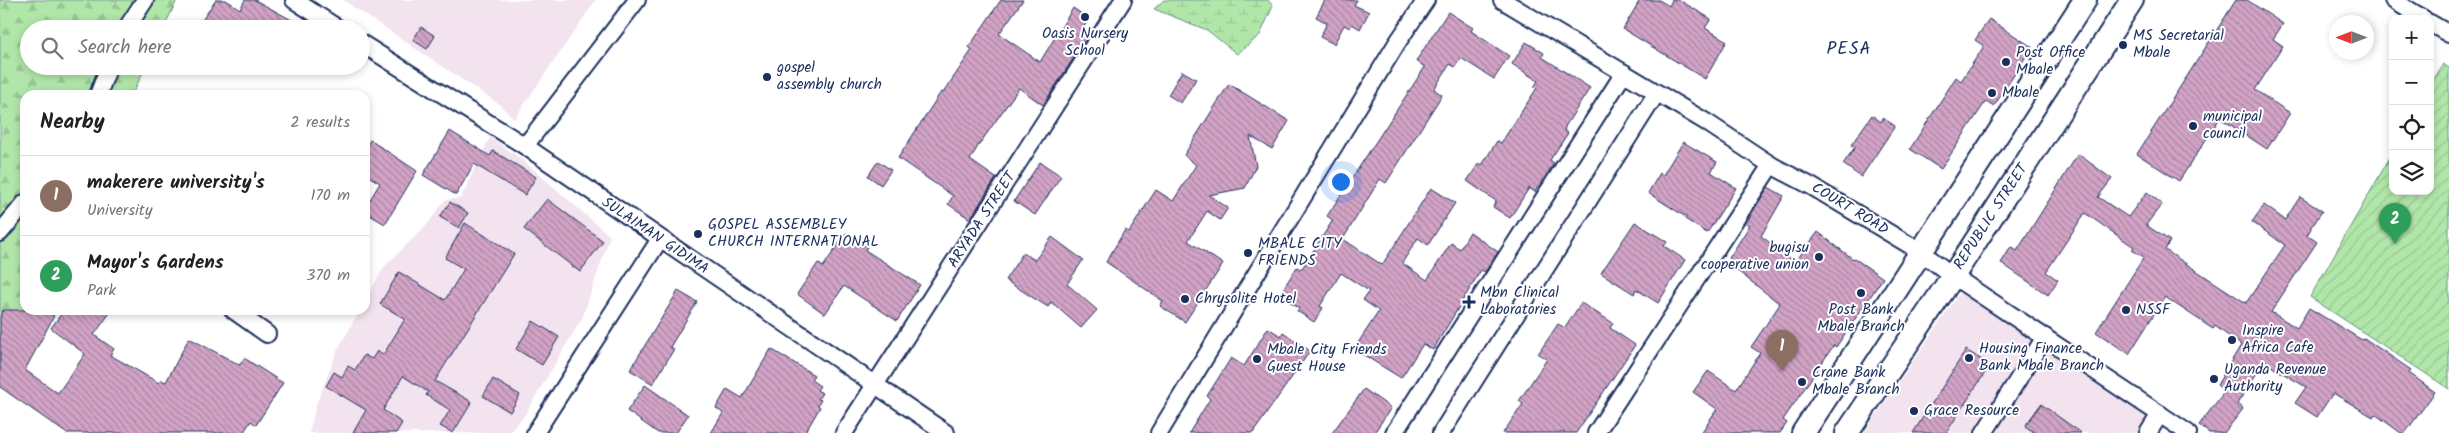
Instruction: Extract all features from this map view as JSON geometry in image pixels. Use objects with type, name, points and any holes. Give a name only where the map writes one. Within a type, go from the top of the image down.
[{"type":"main road","points":[[1803,433],[2085,0]]},
{"type":"main road","name":"REPUBLIC STREET","points":[[1847,433],[2132,0]]},
{"type":"street","points":[[132,20],[145,0]]},
{"type":"street","points":[[294,0],[326,20]]},
{"type":"street","points":[[525,146],[638,0]]},
{"type":"street","points":[[1159,433],[1397,43],[1426,0]]},
{"type":"street","name":"COURT ROAD","points":[[1502,0],[1656,94],[1706,122],[1771,165],[1811,186],[1921,252],[1952,276],[2188,433]]},
{"type":"street","points":[[2393,0],[2417,15]]},
{"type":"street","name":"ARYADA STREET","points":[[844,433],[1121,4]]},
{"type":"street","points":[[2434,25],[2449,34]]},
{"type":"street","name":"SULAIMAN GIDIMA","points":[[370,49],[525,146],[946,433]]},
{"type":"street","points":[[1394,433],[1624,73]]},
{"type":"street","points":[[100,90],[106,75]]},
{"type":"street","points":[[1441,433],[1656,94]]},
{"type":"street","points":[[1596,433],[1771,165]]},
{"type":"street","points":[[0,233],[20,209]]},
{"type":"street","points":[[535,433],[660,239]]},
{"type":"street","points":[[240,315],[268,334]]},
{"type":"street","points":[[1984,433],[2045,337]]},
{"type":"street","points":[[2148,433],[2160,414]]},
{"type":"shaded area","points":[[343,0],[596,0],[514,119],[499,104]]},
{"type":"shaded area","points":[[490,137],[526,163],[610,236],[583,316],[526,413],[509,433],[309,433],[316,405],[337,351],[357,315],[370,315],[370,292],[384,267],[427,225],[445,200],[461,198]]},
{"type":"shaded area","points":[[1964,287],[2150,415],[2138,433],[1864,433]]},
{"type":"green space","points":[[0,0],[177,0],[167,20],[20,20],[20,75],[142,75],[134,90],[20,90],[20,315],[23,315],[0,378]]},
{"type":"green space","points":[[1164,0],[1268,0],[1273,6],[1260,35],[1237,54],[1207,30],[1154,9]]},
{"type":"green space","points":[[2443,64],[2449,68],[2449,389],[2310,297],[2389,159],[2389,195],[2434,195],[2434,79]]},
{"type":"building","points":[[216,0],[226,0],[240,9],[245,0],[255,0],[292,20],[202,20]]},
{"type":"building","points":[[1001,0],[1023,0],[999,34],[1040,62],[1073,8],[1089,19],[1081,31],[1088,36],[1043,105],[1019,88],[978,146],[970,160],[996,178],[970,219],[948,204],[953,196],[898,158],[941,92],[943,93],[972,50],[969,47]]},
{"type":"building","points":[[1325,0],[1357,0],[1354,5],[1369,12],[1360,29],[1352,24],[1350,28],[1344,25],[1334,44],[1320,37],[1327,23],[1316,17]]},
{"type":"building","points":[[1640,0],[1659,0],[1669,6],[1672,0],[1679,0],[1711,19],[1705,28],[1727,41],[1705,79],[1623,29]]},
{"type":"building","points":[[2236,0],[2247,0],[2283,24],[2273,39],[2283,46],[2255,90],[2290,113],[2267,149],[2220,118],[2179,181],[2137,154]]},
{"type":"building","points":[[1448,12],[1473,28],[1471,31],[1509,56],[1494,79],[1461,58],[1455,67],[1450,64],[1434,89],[1442,95],[1386,183],[1380,179],[1343,239],[1382,265],[1431,188],[1455,203],[1428,245],[1418,238],[1402,263],[1427,280],[1451,243],[1460,249],[1470,232],[1498,252],[1485,272],[1481,270],[1433,350],[1423,344],[1401,378],[1354,349],[1379,311],[1363,300],[1369,291],[1341,273],[1320,306],[1323,308],[1314,322],[1297,311],[1299,308],[1279,295],[1297,267],[1300,269],[1303,267],[1333,220],[1327,216],[1425,67],[1416,61]]},
{"type":"building","points":[[1989,19],[2032,47],[1994,106],[1986,101],[1941,169],[1910,149],[1956,77],[1961,81],[1984,46],[1975,40]]},
{"type":"building","points":[[421,27],[435,36],[427,49],[413,40]]},
{"type":"building","points":[[1526,42],[1544,53],[1542,57],[1590,88],[1566,125],[1564,130],[1568,133],[1550,160],[1554,163],[1535,192],[1529,188],[1510,218],[1493,207],[1496,201],[1467,181],[1479,163],[1482,165],[1497,141],[1501,143],[1537,88],[1534,87],[1538,81],[1512,64]]},
{"type":"building","points":[[1182,71],[1196,79],[1181,103],[1168,95]]},
{"type":"building","points":[[1229,84],[1289,121],[1272,149],[1250,136],[1256,166],[1245,188],[1209,195],[1228,208],[1220,220],[1207,211],[1188,241],[1223,264],[1185,322],[1160,306],[1163,301],[1106,262],[1125,230],[1129,232],[1156,190],[1173,201],[1196,165],[1184,155]]},
{"type":"building","points":[[1872,115],[1881,122],[1883,118],[1895,126],[1861,177],[1843,164],[1855,147],[1851,145]]},
{"type":"building","points":[[450,131],[490,156],[493,151],[536,177],[525,195],[474,164],[456,195],[423,175]]},
{"type":"building","points":[[370,140],[417,171],[385,224],[370,215],[370,200],[380,183],[370,177]]},
{"type":"building","points":[[1683,142],[1717,162],[1711,172],[1736,188],[1707,233],[1648,193],[1660,173],[1663,175]]},
{"type":"building","points":[[2078,154],[2112,179],[2098,197],[2128,217],[2147,192],[2162,204],[2146,225],[2170,241],[2165,250],[2246,303],[2285,245],[2252,222],[2264,205],[2285,220],[2300,197],[2322,211],[2307,235],[2317,242],[2271,312],[2297,328],[2309,308],[2362,340],[2364,338],[2411,370],[2409,373],[2435,392],[2405,433],[2401,433],[2375,414],[2373,417],[2333,393],[2317,417],[2295,403],[2306,387],[2264,362],[2237,404],[2243,409],[2224,433],[2209,433],[2199,425],[2225,391],[2217,385],[2241,345],[2215,326],[2213,329],[2165,297],[2129,354],[2096,332],[2144,257],[2132,250],[2134,247],[2085,213],[2046,272],[2058,280],[2048,295],[2001,263],[2011,247],[2017,251]]},
{"type":"building","points":[[878,161],[891,170],[881,185],[868,176]]},
{"type":"building","points":[[1040,162],[1061,176],[1035,215],[1014,201]]},
{"type":"building","points":[[1768,187],[1784,196],[1761,236],[1795,262],[1818,232],[1853,259],[1883,278],[1783,420],[1787,423],[1780,433],[1701,433],[1717,409],[1693,392],[1708,371],[1736,390],[1760,353],[1751,347],[1780,304],[1730,265],[1733,261],[1729,258],[1750,225],[1746,223]]},
{"type":"building","points":[[547,199],[603,241],[580,272],[524,229]]},
{"type":"building","points":[[450,202],[468,213],[459,228],[440,217]]},
{"type":"building","points":[[1635,222],[1667,242],[1664,246],[1685,260],[1658,303],[1636,289],[1634,294],[1601,273]]},
{"type":"building","points":[[465,223],[514,254],[435,381],[472,402],[453,433],[440,426],[450,410],[426,395],[428,392],[403,376],[383,410],[402,423],[396,433],[353,433],[366,410],[326,386],[334,372],[342,377],[348,366],[355,370],[364,355],[372,359],[377,351],[383,355],[405,319],[380,304],[399,272],[445,300],[464,269],[445,258]]},
{"type":"building","points":[[846,233],[867,247],[865,250],[920,285],[897,321],[844,286],[825,314],[797,294],[818,263],[823,267]]},
{"type":"building","points":[[1052,237],[1083,260],[1067,284],[1097,310],[1081,328],[1051,302],[1048,307],[1005,280],[1023,253],[1035,260]]},
{"type":"building","points":[[678,291],[697,302],[670,347],[674,349],[653,384],[630,370]]},
{"type":"building","points":[[1581,303],[1613,323],[1610,328],[1635,345],[1576,433],[1503,433],[1523,404],[1519,401],[1547,359],[1538,354],[1558,324],[1565,328]]},
{"type":"building","points":[[3,310],[20,310],[20,315],[54,316],[25,370],[58,393],[85,354],[51,328],[60,315],[108,315],[94,335],[114,349],[110,355],[159,383],[161,380],[166,382],[189,338],[240,365],[244,358],[283,383],[256,425],[251,421],[243,433],[66,433],[0,387],[0,317]]},
{"type":"building","points":[[533,321],[559,337],[542,365],[516,349]]},
{"type":"building","points":[[1268,328],[1281,336],[1283,332],[1310,351],[1253,433],[1189,433],[1210,399],[1207,396],[1231,358],[1244,366]]},
{"type":"building","points":[[771,349],[814,375],[811,380],[820,386],[817,390],[822,393],[818,399],[821,400],[818,405],[820,407],[805,433],[711,433],[723,413],[716,408],[727,389],[742,398]]},
{"type":"building","points":[[1966,350],[1990,365],[1946,433],[1913,433]]},
{"type":"building","points":[[493,379],[520,395],[510,412],[483,396]]},
{"type":"building","points":[[645,385],[688,415],[676,433],[658,433],[627,411]]},
{"type":"building","points":[[1364,389],[1391,408],[1374,433],[1332,433]]},
{"type":"building","points":[[2041,404],[2081,433],[2035,433],[2025,426]]},
{"type":"place","name":"Oasis Nursery School","points":[[1085,17]]},
{"type":"place","name":"MS Secretarial Mbale","points":[[2123,45]]},
{"type":"place","name":"Post Office Mbale","points":[[2006,62]]},
{"type":"place","name":"gospel assembly church","points":[[767,77]]},
{"type":"place","name":"Mbale","points":[[1992,93]]},
{"type":"place","name":"municipal council","points":[[2193,126]]},
{"type":"place","name":"GOSPEL ASSEMBLEY CHURCH INTERNATIONAL","points":[[698,234]]},
{"type":"place","name":"Mayor's Gardens","points":[[2395,244]]},
{"type":"place","name":"MBALE CITY FRIENDS","points":[[1248,253]]},
{"type":"place","name":"bugisu cooperative union","points":[[1819,257]]},
{"type":"place","name":"Post Bank Mbale Branch","points":[[1861,293]]},
{"type":"place","name":"Chrysolite Hotel","points":[[1185,299]]},
{"type":"place","name":"Mbn Clinical Laboratories","points":[[1469,302]]},
{"type":"place","name":"NSSF","points":[[2126,310]]},
{"type":"place","name":"Inspire Africa Cafe","points":[[2232,340]]},
{"type":"place","name":"Housing Finance Bank Mbale Branch","points":[[1969,358]]},
{"type":"place","name":"Mbale City Friends Guest House","points":[[1257,359]]},
{"type":"place","name":"makerere university's","points":[[1782,371]]},
{"type":"place","name":"Uganda Revenue Authority","points":[[2214,379]]},
{"type":"place","name":"Crane Bank Mbale Branch","points":[[1802,382]]},
{"type":"place","name":"Grace Resource","points":[[1914,411]]},
{"type":"district","name":"PESA","points":[[1849,49]]}]
